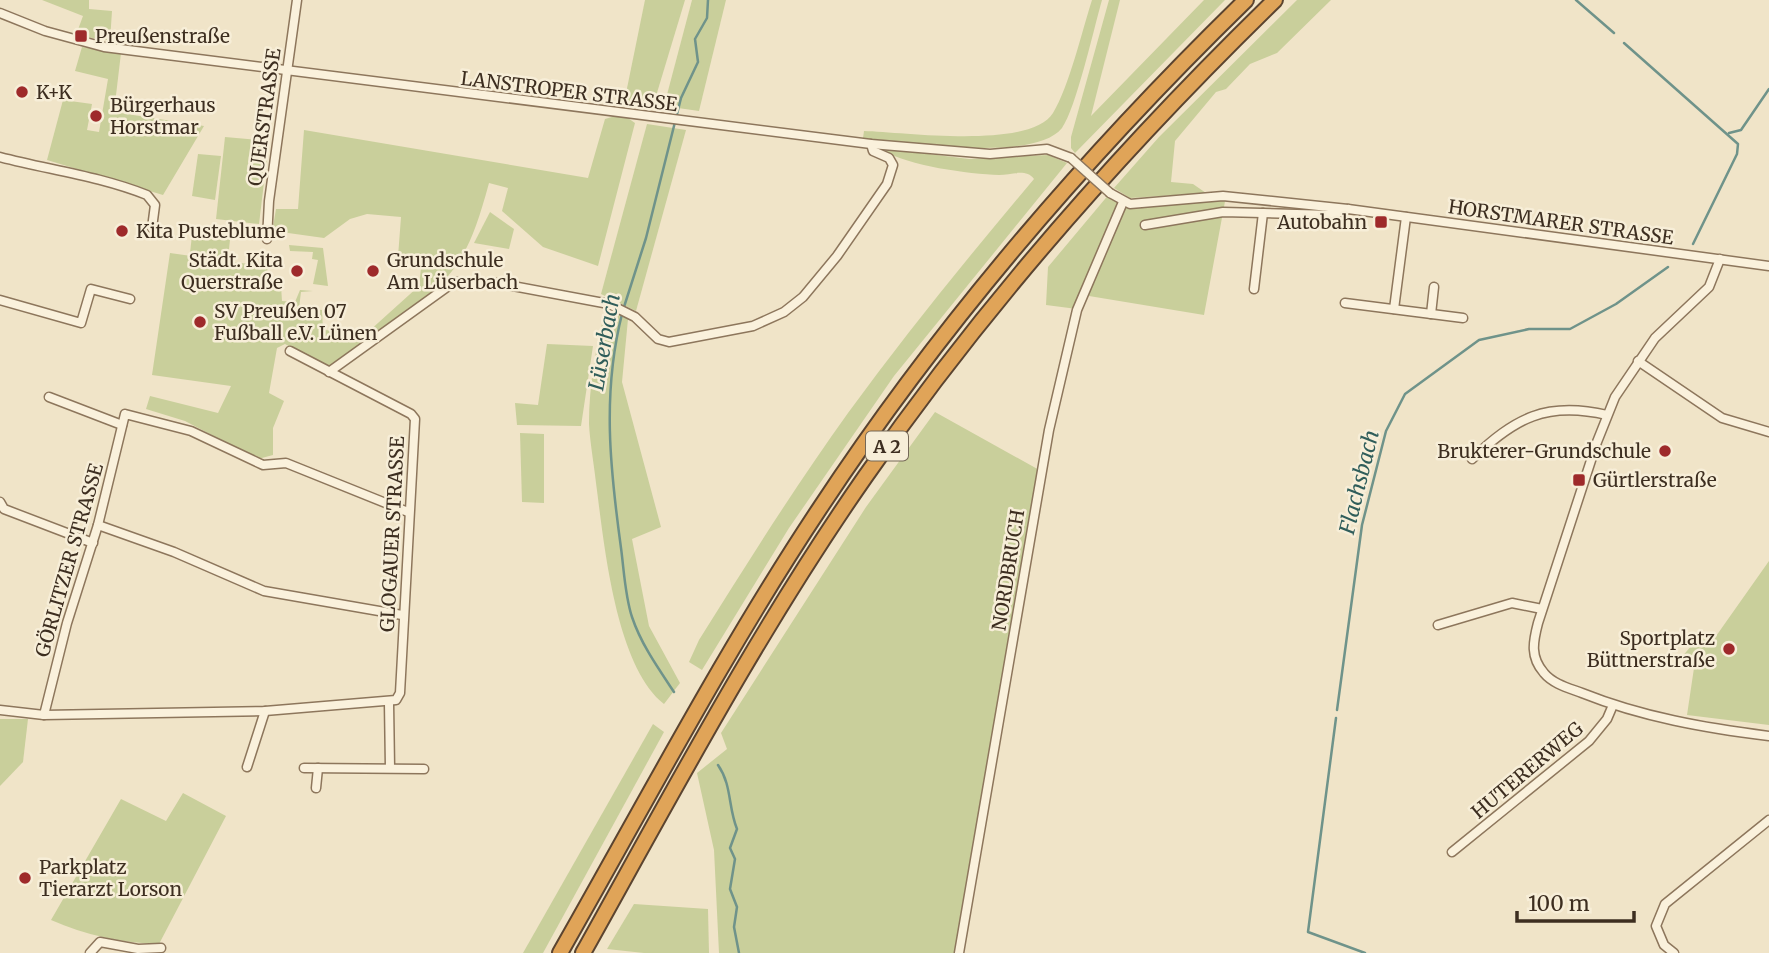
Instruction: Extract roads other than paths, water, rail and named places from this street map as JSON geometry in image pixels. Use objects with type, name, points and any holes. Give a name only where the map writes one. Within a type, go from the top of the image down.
[{"type":"highway","name":"A 2","points":[[560,953],[742,631],[863,445],[957,318],[1048,208],[1152,94],[1246,0]]},
{"type":"highway","name":"A 2","points":[[583,953],[763,635],[813,554],[911,412],[994,304],[1084,197],[1168,106],[1275,0]]},
{"type":"street","name":"QUERSTRASSE","points":[[267,239],[297,0]]},
{"type":"street","name":"LANSTROPER STRASSE","points":[[0,13],[94,46],[286,71],[871,144],[990,154],[1047,149],[1071,158],[1123,202]]},
{"type":"street","points":[[329,372],[454,282],[498,283],[615,307],[626,312],[658,339],[669,342],[753,326],[784,312],[803,297],[837,256],[893,172],[889,158],[873,151],[871,144]]},
{"type":"street","points":[[0,157],[50,170],[70,170],[147,195],[155,205],[152,228]]},
{"type":"street","name":"HORSTMARER STRASSE","points":[[1123,202],[1139,204],[1223,196],[1348,209],[1769,266]]},
{"type":"street","name":"NORDBRUCH","points":[[959,953],[1049,430],[1077,310],[1123,202]]},
{"type":"street","name":"HORSTMARER STRASSE","points":[[1144,225],[1223,212],[1332,215],[1348,209]]},
{"type":"street","points":[[1254,289],[1263,213]]},
{"type":"street","points":[[1394,309],[1406,217]]},
{"type":"street","points":[[1720,260],[1709,287],[1667,325],[1638,361],[1607,415],[1542,609],[1533,646],[1537,663],[1544,673],[1564,686],[1613,705],[1650,717],[1769,736]]},
{"type":"street","points":[[1431,314],[1434,287]]},
{"type":"street","points":[[0,300],[81,323],[91,289],[130,299]]},
{"type":"street","points":[[1345,303],[1463,318]]},
{"type":"street","name":"GLOGAUER STRASSE","points":[[290,351],[411,414],[415,419],[402,615],[400,693],[396,700],[389,703]]},
{"type":"street","points":[[1638,361],[1722,418],[1769,432]]},
{"type":"street","points":[[48,397],[122,425]]},
{"type":"street","points":[[1472,458],[1508,426],[1536,415],[1572,410],[1607,415]]},
{"type":"street","name":"GÖRLITZER STRASSE","points":[[44,715],[98,526],[125,414],[191,431],[263,465],[286,463],[408,512]]},
{"type":"street","points":[[0,502],[4,509],[93,543]]},
{"type":"street","points":[[98,526],[174,552],[264,591],[402,615]]},
{"type":"street","points":[[1438,625],[1512,603],[1542,609]]},
{"type":"street","points":[[0,710],[44,715],[265,711],[389,703],[390,768]]},
{"type":"street","name":"HUTERERWEG","points":[[1452,852],[1589,741],[1607,719],[1613,705]]},
{"type":"street","points":[[247,767],[265,711]]},
{"type":"street","points":[[304,768],[424,769]]},
{"type":"street","points":[[316,788],[318,768]]},
{"type":"street","points":[[1674,953],[1664,945],[1656,926],[1665,904],[1769,820]]},
{"type":"street","points":[[90,953],[100,942],[138,949],[161,948]]},
{"type":"waterway","name":"Lüserbach","points":[[624,307],[646,238],[681,98],[698,62],[695,39],[707,18],[708,0]]},
{"type":"waterway","points":[[1576,0],[1614,33]]},
{"type":"waterway","points":[[1624,43],[1738,144],[1737,154],[1693,244]]},
{"type":"waterway","points":[[1729,133],[1741,130],[1769,89]]},
{"type":"waterway","name":"Flachsbach","points":[[1337,710],[1362,525],[1386,431],[1405,394],[1479,340],[1529,329],[1570,329],[1616,304],[1668,267]]},
{"type":"waterway","name":"Lüserbach","points":[[622,314],[612,373],[610,431],[625,583],[630,609],[640,637],[674,692]]},
{"type":"waterway","name":"Flachsbach","points":[[1336,718],[1308,932],[1365,953]]},
{"type":"waterway","name":"Lüserbach","points":[[718,765],[726,780],[737,829],[730,848],[735,859],[730,889],[737,907],[734,927],[739,953]]},
{"type":"place","name":"Preußenstraße","points":[[81,36]]},
{"type":"place","name":"K+K","points":[[22,92]]},
{"type":"place","name":"Bürgerhaus Horstmar","points":[[96,116]]},
{"type":"place","name":"Autobahn","points":[[1381,222]]},
{"type":"place","name":"Kita Pusteblume","points":[[122,231]]},
{"type":"place","name":"Städt. Kita Querstraße","points":[[297,271]]},
{"type":"place","name":"Grundschule Am Lüserbach","points":[[373,271]]},
{"type":"place","name":"SV Preußen 07 Fußball e.V. Lünen","points":[[200,322]]},
{"type":"place","name":"Brukterer-Grundschule","points":[[1665,451]]},
{"type":"place","name":"Gürtlerstraße","points":[[1579,480]]},
{"type":"place","name":"Sportplatz Büttnerstraße","points":[[1729,649]]},
{"type":"place","name":"Parkplatz Tierarzt Lorson","points":[[25,878]]}]
